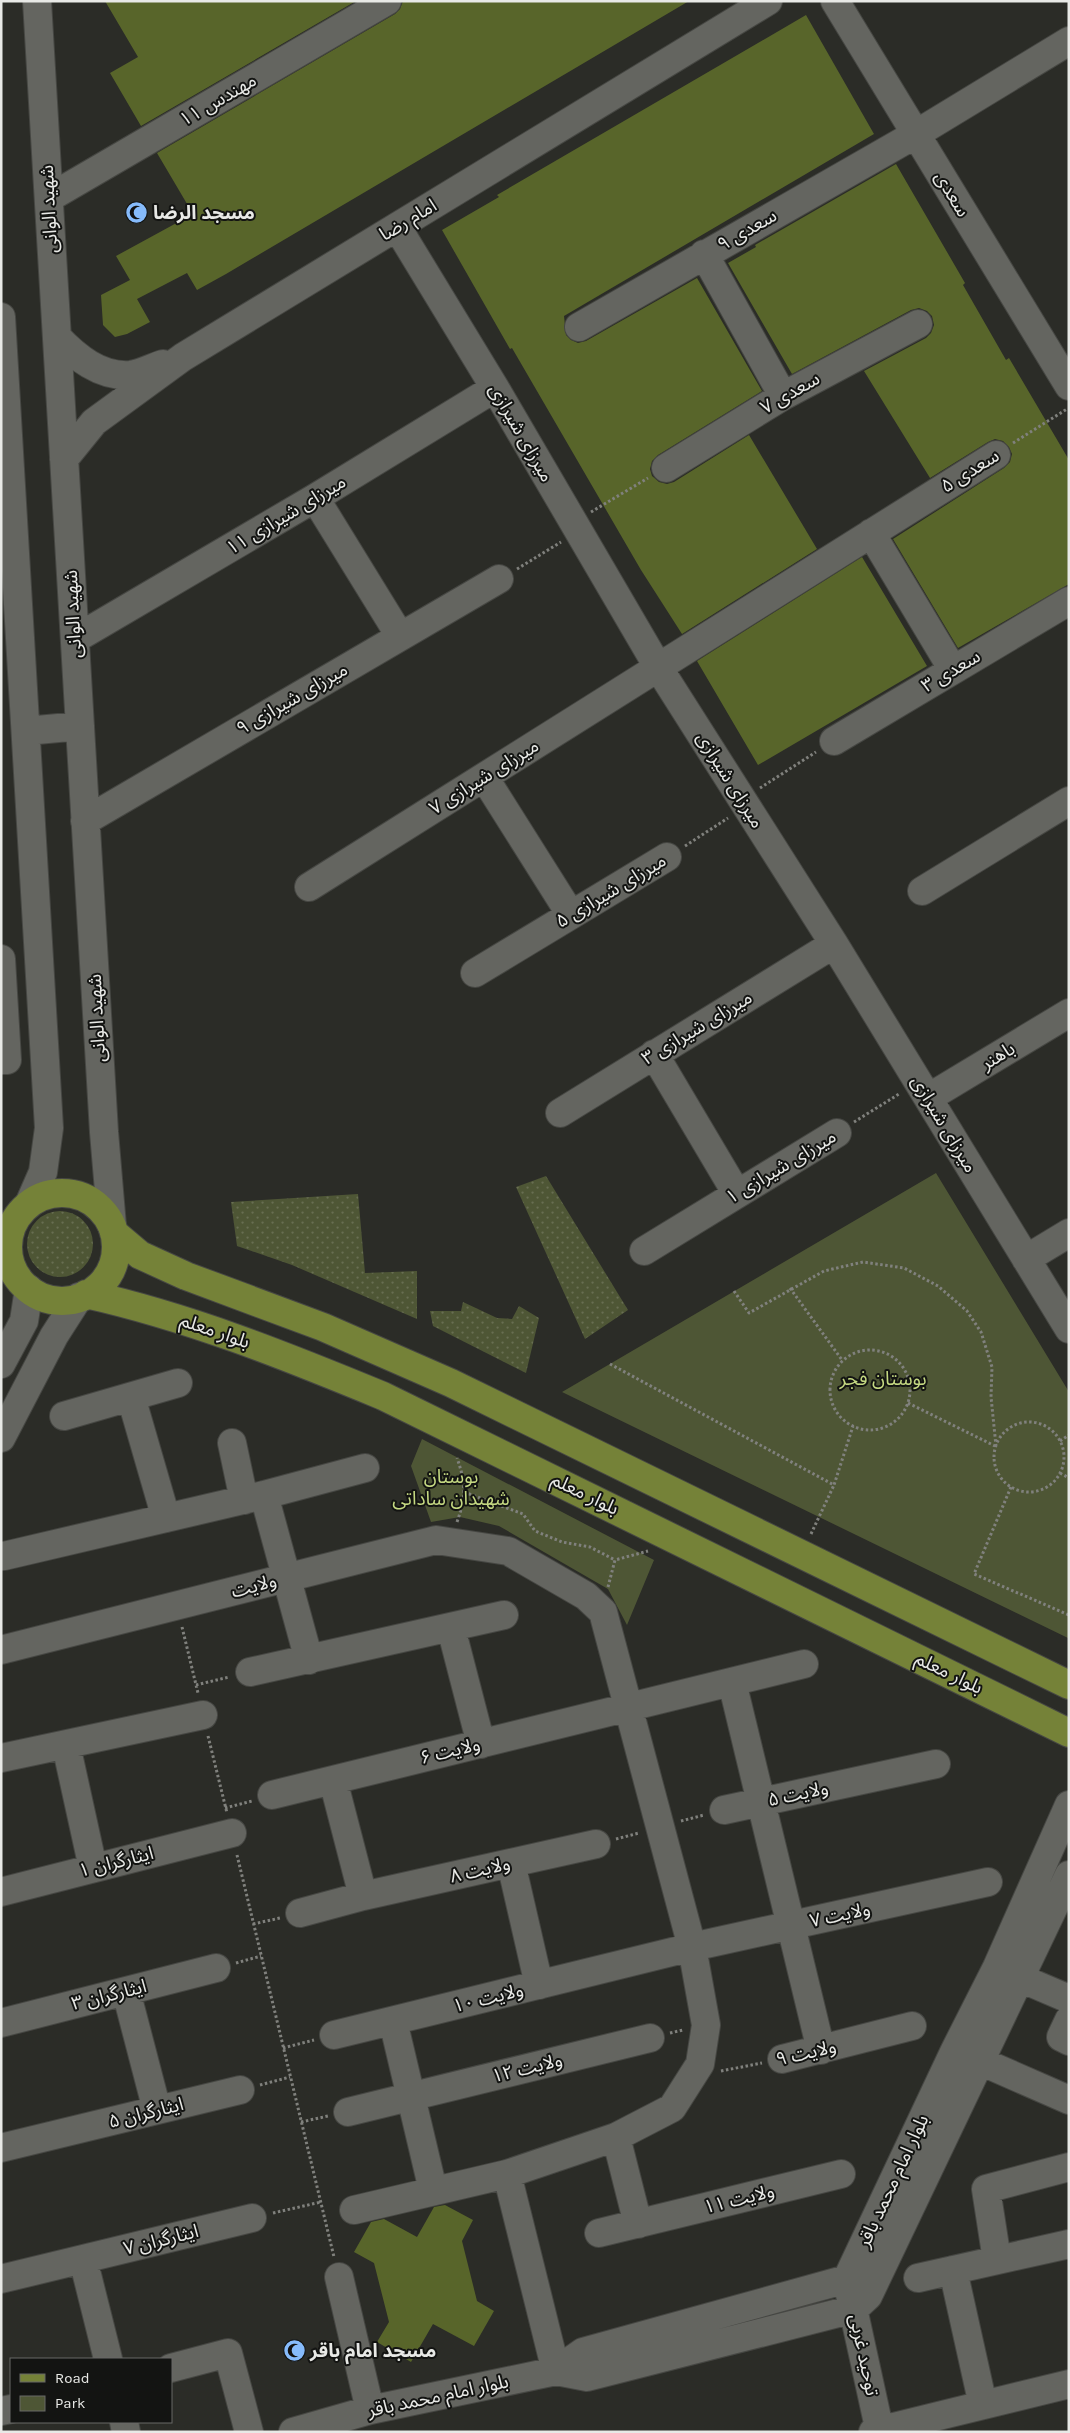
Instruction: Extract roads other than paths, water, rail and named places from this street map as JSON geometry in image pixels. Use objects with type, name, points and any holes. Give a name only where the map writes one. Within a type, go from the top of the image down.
[{"type":"main road","points":[[69,1193],[82,1197],[105,1214],[113,1230],[116,1254],[112,1267],[105,1279],[82,1296],[55,1300],[41,1296],[16,1280],[8,1247],[16,1211],[41,1197],[69,1193]]},
{"type":"main road","points":[[113,1230],[140,1255],[186,1276],[323,1327],[400,1359],[1069,1685]]},
{"type":"main road","name":"بلوار معلم","points":[[82,1296],[172,1316],[240,1340],[383,1396],[1069,1732]]},
{"type":"street","name":"شهید الوانی","points":[[37,1],[104,1132],[113,1230]]},
{"type":"street","name":"مهندس ۱۱","points":[[49,198],[386,1]]},
{"type":"street","name":"امام رضا","points":[[64,458],[94,422],[183,357],[768,1]]},
{"type":"street","name":"سعدی","points":[[835,1],[1069,386]]},
{"type":"street","name":"سعدی ۹","points":[[579,327],[916,134],[1069,41]]},
{"type":"street","name":"میرزای شیرازی","points":[[397,227],[495,388],[658,668],[834,944],[1069,1329]]},
{"type":"street","points":[[704,254],[783,396]]},
{"type":"street","points":[[1,316],[8,543],[26,731],[49,1128],[43,1172],[16,1211]]},
{"type":"street","name":"سعدی ۷","points":[[666,468],[783,396],[918,324]]},
{"type":"street","points":[[57,337],[77,357],[102,370],[111,372],[130,375],[183,357]]},
{"type":"street","name":"میرزای شیرازی ۱۱","points":[[74,639],[315,498],[495,388]]},
{"type":"street","name":"سعدی ۵","points":[[658,668],[996,454]]},
{"type":"street","points":[[315,498],[400,636]]},
{"type":"street","points":[[871,533],[953,670]]},
{"type":"street","name":"میرزای شیرازی ۹","points":[[86,821],[499,579]]},
{"type":"street","name":"سعدی ۳","points":[[834,741],[1069,601]]},
{"type":"street","name":"میرزای شیرازی ۷","points":[[309,887],[658,668]]},
{"type":"street","points":[[26,731],[80,726]]},
{"type":"street","points":[[484,777],[571,915]]},
{"type":"street","points":[[922,891],[1069,801]]},
{"type":"street","name":"میرزای شیرازی ۵","points":[[475,973],[667,857]]},
{"type":"street","name":"میرزای شیرازی ۳","points":[[560,1112],[834,944]]},
{"type":"street","points":[[1,959],[4,1060]]},
{"type":"street","name":"باهنر","points":[[923,1090],[1069,1013]]},
{"type":"street","points":[[654,1054],[737,1194]]},
{"type":"street","name":"میرزای شیرازی ۱","points":[[644,1251],[836,1134]]},
{"type":"street","points":[[1026,1259],[1069,1233]]},
{"type":"street","points":[[1,1364],[24,1321],[16,1280]]},
{"type":"street","points":[[1,1438],[54,1336],[82,1296]]},
{"type":"street","points":[[64,1416],[178,1383]]},
{"type":"street","points":[[131,1397],[166,1518]]},
{"type":"street","points":[[232,1443],[286,1578],[309,1660]]},
{"type":"street","points":[[4,1556],[254,1497],[366,1468]]},
{"type":"street","name":"ولایت","points":[[1,1650],[436,1540],[508,1551],[586,1596],[603,1612],[628,1707]]},
{"type":"street","points":[[250,1672],[504,1615]]},
{"type":"street","points":[[451,1628],[481,1744]]},
{"type":"street","name":"ولایت ۶","points":[[272,1795],[804,1664]]},
{"type":"street","points":[[732,1682],[822,2050]]},
{"type":"street","points":[[354,2210],[507,2174],[616,2136],[672,2108],[700,2064],[706,2025],[692,1947],[628,1707]]},
{"type":"street","points":[[1,1758],[203,1715]]},
{"type":"street","points":[[66,1745],[93,1868]]},
{"type":"street","name":"ولایت ۵","points":[[724,1810],[936,1764]]},
{"type":"street","points":[[333,1780],[363,1896]]},
{"type":"street","name":"بلوار امام محمد باقر","points":[[556,2371],[583,2352],[847,2279],[955,2050],[998,1966],[1069,1805]]},
{"type":"street","name":"ایثارگران ۱","points":[[1,1892],[232,1833]]},
{"type":"street","name":"ولایت ۸","points":[[300,1913],[363,1896],[596,1844]]},
{"type":"street","points":[[512,1863],[538,1985]]},
{"type":"street","name":"بلوار امام محمد باقر","points":[[293,2432],[370,2410],[556,2371],[586,2377],[854,2309],[868,2296],[1069,1875]]},
{"type":"street","name":"ولایت ۷","points":[[692,1947],[988,1882]]},
{"type":"street","name":"ولایت ۱۰","points":[[334,2035],[692,1947]]},
{"type":"street","name":"ایثارگران ۳","points":[[1,2023],[216,1968]]},
{"type":"street","points":[[1020,1978],[1069,1999]]},
{"type":"street","points":[[126,1991],[157,2110]]},
{"type":"street","points":[[1069,2020],[1061,2037],[1069,2041]]},
{"type":"street","points":[[393,2021],[433,2190]]},
{"type":"street","name":"ولایت ۹","points":[[782,2059],[912,2026]]},
{"type":"street","name":"ولایت ۱۲","points":[[348,2112],[650,2038]]},
{"type":"street","points":[[980,2061],[1069,2100]]},
{"type":"street","name":"ایثارگران ۵","points":[[1,2148],[240,2090]]},
{"type":"street","points":[[616,2136],[638,2224]]},
{"type":"street","points":[[997,2260],[986,2189],[1069,2166]]},
{"type":"street","points":[[507,2174],[556,2371]]},
{"type":"street","name":"ولایت ۱۱","points":[[599,2233],[841,2174]]},
{"type":"street","name":"ایثارگران ۷","points":[[1,2279],[252,2218]]},
{"type":"street","points":[[918,2278],[1069,2244]]},
{"type":"street","points":[[83,2259],[108,2358]]},
{"type":"street","points":[[953,2270],[983,2405]]},
{"type":"street","points":[[339,2277],[370,2410]]},
{"type":"street","name":"توحید غربی","points":[[847,2279],[878,2431]]},
{"type":"street","points":[[172,2368],[228,2353],[249,2432]]},
{"type":"street","points":[[878,2431],[1069,2384]]},
{"type":"place","name":"مسجد الرضا","points":[[137,213]]},
{"type":"place","name":"مسجد امام باقر","points":[[294,2351]]},
{"type":"park label","name":"بوستان فجر","points":[[883,1379]]},
{"type":"park label","name":"بوستان شهیدان ساداتی","points":[[451,1488]]}]
